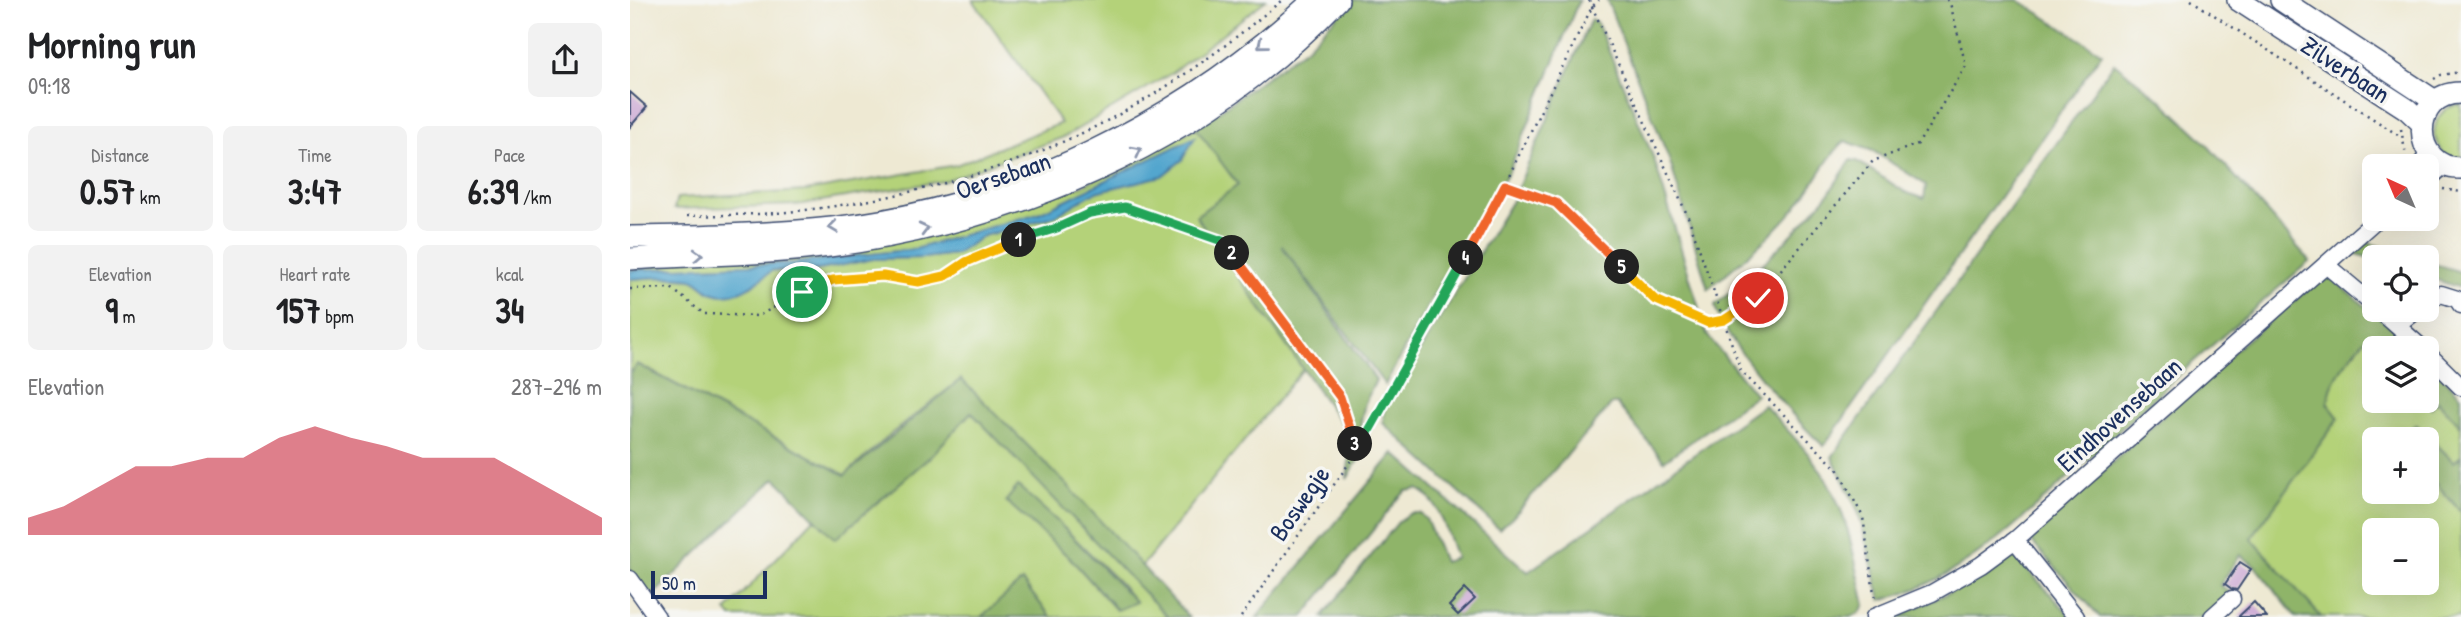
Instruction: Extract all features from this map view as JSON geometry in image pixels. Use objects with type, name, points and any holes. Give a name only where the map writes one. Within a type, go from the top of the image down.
[{"type":"main road","name":"Oersebaan","points":[[630,237],[747,235],[834,228],[911,214],[996,189],[1068,162],[1156,117],[1234,66],[1314,0]]},
{"type":"main road","name":"Oersebaan","points":[[630,259],[803,249],[858,242],[942,225],[1045,192],[1133,154],[1208,108],[1279,55],[1338,0]]},
{"type":"main road","name":"Zilverbaan","points":[[2238,0],[2407,109],[2422,123]]},
{"type":"main road","name":"Zilverbaan","points":[[2281,0],[2435,101]]},
{"type":"main road","points":[[2432,154],[2422,139],[2422,123],[2426,111],[2445,95],[2461,93]]},
{"type":"street","name":"Eindhovensebaan","points":[[1876,616],[1932,593],[1981,565],[2015,540],[2363,231]]},
{"type":"street","points":[[2326,264],[2362,295]]},
{"type":"street","points":[[2439,295],[2457,299],[2461,305]]},
{"type":"street","points":[[2393,322],[2409,336]]},
{"type":"street","points":[[2397,326],[2402,322]]},
{"type":"street","points":[[2439,365],[2461,387]]},
{"type":"street","points":[[2015,540],[2076,617]]},
{"type":"street","points":[[630,579],[657,617]]},
{"type":"street","points":[[2212,617],[2232,599]]},
{"type":"path","name":"Oersebaan","points":[[684,216],[787,212],[895,195],[944,185],[985,172],[1064,141],[1152,96],[1201,63],[1282,0]]},
{"type":"path","points":[[1589,0],[1689,219],[1741,370],[1838,470],[1863,517],[1876,616]]},
{"type":"path","name":"Boswegje","points":[[1241,617],[1357,452],[1505,185],[1592,7],[1599,0]]},
{"type":"path","points":[[1505,185],[1556,203],[1654,299],[1708,323],[1724,320],[1758,298],[1873,161],[1918,144],[1966,66],[1947,0]]},
{"type":"path","name":"Zilverbaan","points":[[2191,0],[2401,137]]},
{"type":"path","points":[[630,289],[671,288],[704,314],[758,316],[802,292],[833,280],[883,276],[918,282],[945,276],[966,262],[1014,242],[1057,228],[1090,213],[1125,207],[1222,241],[1340,397],[1357,452]]},
{"type":"green space","points":[[973,0],[1266,0],[1172,73],[1064,137],[944,181],[796,205],[674,209],[677,198],[806,191],[956,165],[1061,123]]},
{"type":"green space","points":[[1353,0],[1579,0],[1509,171],[1450,265],[1385,385],[1281,245],[1376,380],[1365,403],[1358,460],[1347,479],[1350,452],[1347,432],[1196,216],[1238,185],[1196,128],[1306,48]]},
{"type":"green space","points":[[1607,0],[2018,0],[2102,53],[1824,446],[1744,357],[1715,305],[1755,272],[1803,223],[1827,196],[1851,160],[1857,161],[1905,192],[1924,199],[1926,185],[1873,151],[1845,141],[1782,223],[1708,289],[1670,162]]},
{"type":"green space","points":[[1591,19],[1598,25],[1654,159],[1707,335],[1756,395],[1664,461],[1617,404],[1612,404],[1512,518],[1499,529],[1383,423],[1384,409],[1513,199]]},
{"type":"green space","points":[[2114,63],[2162,101],[2201,138],[2310,261],[2187,367],[2008,531],[1961,566],[1909,592],[1881,600],[1858,511],[1832,457]]},
{"type":"green space","points":[[2461,104],[2461,160],[2443,153],[2434,136],[2441,114]]},
{"type":"green space","points":[[1196,128],[1238,185],[1196,216],[1303,369],[1142,566],[961,379],[892,433],[845,475],[638,364],[630,375],[630,279],[693,279],[709,291],[750,287],[772,270],[804,273],[873,259],[924,258],[955,254],[983,236],[1055,216],[1095,192],[1125,185],[1194,138],[1039,213],[915,249],[794,263],[630,270],[630,264],[1082,186]]},
{"type":"green space","points":[[2363,241],[2376,245],[2362,245],[2362,256],[2351,252]]},
{"type":"green space","points":[[2439,266],[2461,272],[2461,288],[2439,281]]},
{"type":"green space","points":[[2323,277],[2331,278],[2362,303],[2362,322],[2385,322],[2402,336],[2362,336],[2362,343],[2341,369],[2332,386],[2328,404],[2339,418],[2251,538],[2321,617],[2296,617],[2255,566],[2240,555],[2220,585],[2242,602],[2226,617],[2100,617],[2029,539],[2243,343]]},
{"type":"green space","points":[[2362,343],[2362,413],[2439,413],[2439,402],[2461,426],[2461,456],[2455,463],[2439,447],[2439,427],[2419,427],[2416,424],[2413,427],[2362,427],[2362,504],[2439,504],[2439,487],[2461,512],[2461,617],[2321,617],[2251,538],[2339,418],[2328,404],[2342,369]]},
{"type":"green space","points":[[637,364],[845,475],[961,379],[1070,488],[1189,617],[1168,617],[971,412],[931,456],[835,539],[775,478],[648,600],[630,575],[630,375]]},
{"type":"green space","points":[[2439,372],[2461,396],[2461,426],[2439,402]]},
{"type":"green space","points":[[1764,405],[1810,456],[1838,503],[1852,546],[1865,605],[1859,613],[1851,617],[1322,617],[1399,521],[1411,513],[1420,513],[1426,519],[1444,562],[1456,558],[1438,510],[1426,494],[1418,489],[1406,491],[1398,499],[1303,617],[1257,617],[1394,453],[1528,572]]},
{"type":"green space","points":[[971,412],[1168,617],[1051,617],[1022,582],[981,617],[731,617],[726,611],[816,517],[836,538],[931,456]],"holes":[[[1018,487],[1121,584],[1135,602],[1116,610],[1071,559],[1006,501]]]},
{"type":"green space","points":[[2439,447],[2454,462],[2461,456],[2461,512],[2439,487]]},
{"type":"green space","points":[[1018,486],[1057,521],[1136,602],[1117,610],[1071,559],[1006,501]]},
{"type":"green space","points":[[2012,553],[2072,617],[1896,617],[1957,589]]},
{"type":"green space","points":[[1022,581],[1051,617],[981,617]]},
{"type":"water","points":[[1195,137],[1182,160],[1162,176],[1095,192],[1055,216],[983,236],[956,254],[873,259],[804,273],[773,270],[743,290],[726,295],[709,291],[691,279],[630,279],[630,270],[794,263],[915,249],[1039,213]]},
{"type":"building","points":[[630,92],[647,107],[630,127]]},
{"type":"building","points":[[2240,562],[2251,569],[2237,590],[2232,589],[2225,584]]},
{"type":"building","points":[[1465,589],[1475,599],[1458,615],[1449,606]]},
{"type":"building","points":[[2254,602],[2267,617],[2238,617]]},
{"type":"route","points":[[802,292],[833,280],[883,276],[918,282],[945,276],[966,262],[1014,242],[1057,228],[1090,213],[1125,207],[1222,241],[1340,397],[1357,452],[1505,185],[1556,203],[1654,299],[1708,323],[1724,320],[1758,298]]}]
